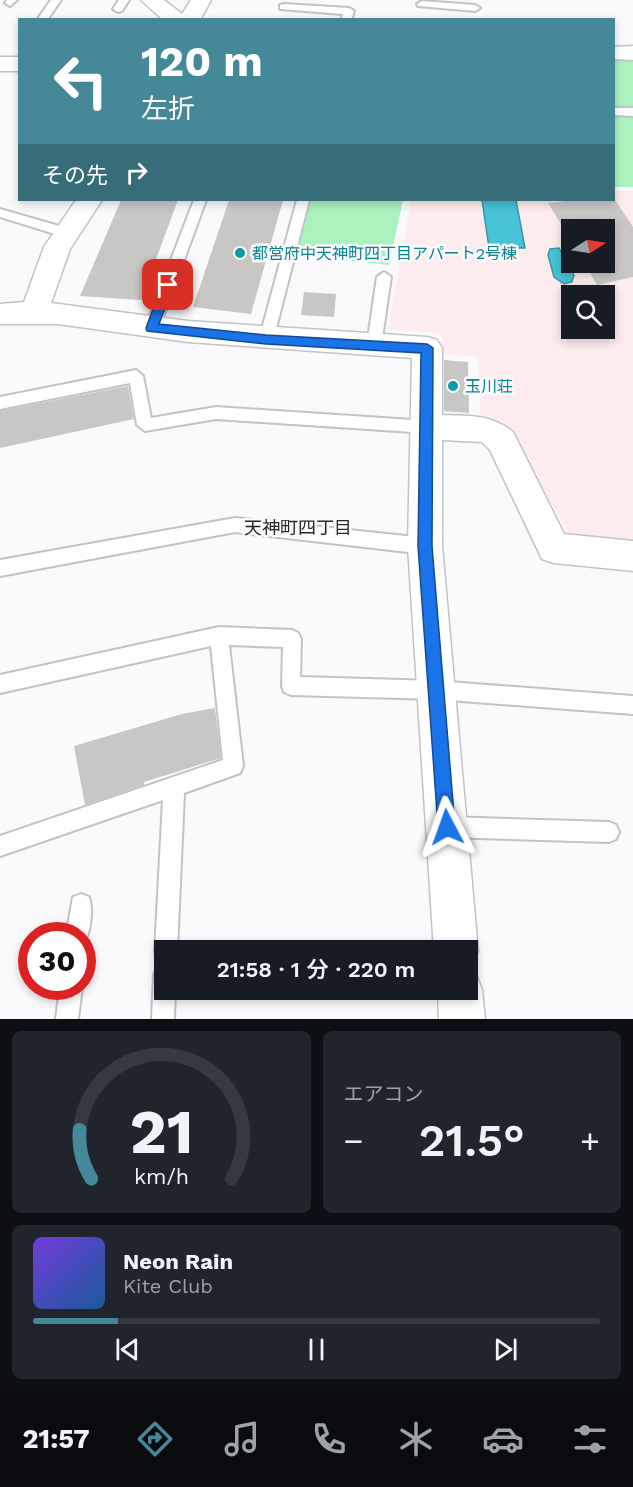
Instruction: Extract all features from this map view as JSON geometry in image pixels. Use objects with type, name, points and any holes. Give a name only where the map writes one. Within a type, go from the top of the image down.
[{"type":"street","points":[[151,0],[174,18]]},
{"type":"street","points":[[190,18],[201,0]]},
{"type":"street","points":[[615,53],[633,53]]},
{"type":"street","points":[[0,64],[18,64]]},
{"type":"street","points":[[35,311],[57,247],[88,201]]},
{"type":"street","points":[[0,314],[35,311],[152,328],[266,339],[427,348],[425,546],[455,940]]},
{"type":"street","points":[[428,427],[489,430],[501,441],[554,548],[633,556]]},
{"type":"street","points":[[461,1000],[462,1019]]},
{"type":"lane","points":[[43,18],[56,0]]},
{"type":"lane","points":[[418,18],[422,2],[475,8]]},
{"type":"lane","points":[[280,18],[286,3],[349,11],[347,18]]},
{"type":"lane","points":[[615,112],[633,112]]},
{"type":"lane","points":[[152,328],[200,201]]},
{"type":"lane","points":[[266,339],[303,201]]},
{"type":"lane","points":[[0,213],[68,233]]},
{"type":"lane","points":[[374,345],[384,277]]},
{"type":"lane","points":[[0,403],[136,376],[145,425],[216,414],[428,427]]},
{"type":"lane","points":[[0,568],[236,525],[425,546]]},
{"type":"lane","points":[[0,846],[233,765],[219,636]]},
{"type":"lane","points":[[0,684],[219,636],[292,639],[291,686],[436,690],[633,705]]},
{"type":"lane","points":[[167,940],[174,786]]},
{"type":"lane","points":[[447,827],[609,832]]},
{"type":"lane","points":[[79,922],[81,905]]},
{"type":"lane","points":[[67,1019],[69,1000]]},
{"type":"lane","points":[[163,1019],[164,1000]]},
{"type":"shaded area","points":[[615,191],[633,191],[633,544],[572,539],[504,422],[480,416],[478,357],[443,354],[441,333],[388,330],[411,201],[615,201]]},
{"type":"green space","points":[[615,53],[633,53],[633,187],[615,187]]},
{"type":"green space","points":[[310,201],[403,201],[389,265],[296,255]]},
{"type":"water","points":[[482,201],[516,201],[525,248],[489,248]]},
{"type":"water","points":[[559,248],[561,273],[573,273],[572,282],[564,284],[554,277],[548,255],[550,249]]},
{"type":"building","points":[[615,200],[633,227],[633,277],[597,285],[590,273],[615,273],[615,219],[561,219],[561,224],[548,203]]},
{"type":"building","points":[[121,201],[178,201],[141,300],[80,296]]},
{"type":"building","name":"都営府中天神町四丁目アパート2号棟","points":[[229,201],[283,201],[251,314],[193,307]]},
{"type":"building","points":[[304,292],[336,294],[334,317],[301,315]]},
{"type":"building","name":"玉川荘","points":[[444,360],[468,362],[469,413],[444,411]]},
{"type":"building","points":[[128,386],[134,419],[0,448],[0,411]]},
{"type":"building","points":[[215,708],[221,758],[144,782],[144,785],[85,805],[74,746],[182,714]]},
{"type":"place","name":"都営府中天神町四丁目アパート2号棟","points":[[240,253]]},
{"type":"place","name":"玉川荘","points":[[453,386]]},
{"type":"district","name":"天神町四丁目","points":[[298,527]]},
{"type":"route","points":[[168,285],[152,328],[266,339],[427,348],[425,546],[447,827]]}]
